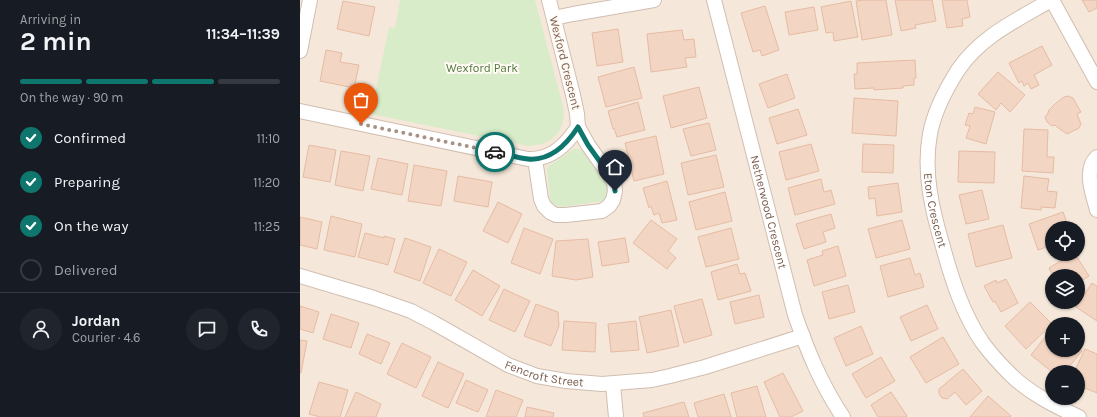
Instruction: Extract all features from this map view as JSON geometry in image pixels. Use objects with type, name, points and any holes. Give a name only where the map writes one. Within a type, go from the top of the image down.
[{"type":"street","points":[[300,51],[310,0]]},
{"type":"street","name":"Wexford Crescent","points":[[535,159],[541,199],[544,206],[550,212],[556,215],[566,215],[602,211],[609,206],[613,200],[615,191],[614,182],[588,145],[578,127],[573,95],[549,0]]},
{"type":"street","points":[[554,18],[654,0]]},
{"type":"street","name":"Netherwood Crescent","points":[[714,0],[795,315],[821,381],[843,417]]},
{"type":"street","points":[[1052,0],[1097,82]]},
{"type":"street","name":"Eton Crescent","points":[[1052,0],[1013,21],[995,33],[978,47],[959,69],[939,105],[930,133],[927,157],[928,184],[936,223],[954,284],[961,302],[982,342],[1011,375],[1026,387],[1048,402],[1079,417]]},
{"type":"street","name":"Wexford Crescent","points":[[300,112],[525,159],[535,159],[548,156],[558,150],[571,138],[578,127]]},
{"type":"street","points":[[1097,157],[1094,159],[1090,168],[1089,178],[1097,210]]},
{"type":"street","name":"Fencroft Street","points":[[300,276],[374,298],[411,312],[434,322],[508,364],[537,376],[593,384],[613,384],[652,380],[670,376],[705,367],[803,336]]},
{"type":"street","points":[[613,384],[616,417]]},
{"type":"shaded area","points":[[300,0],[1097,0],[1097,417],[300,417]]},
{"type":"green space","name":"Wexford Park","points":[[400,0],[535,0],[563,106],[563,122],[556,135],[545,143],[529,146],[371,114],[389,27],[395,28]]},
{"type":"green space","points":[[574,149],[579,149],[582,151],[605,182],[609,191],[603,201],[562,207],[552,203],[550,198],[547,170],[549,166]]},
{"type":"building","points":[[886,0],[892,35],[862,40],[856,1]]},
{"type":"building","points":[[895,0],[932,0],[936,21],[915,25],[916,28],[901,31]]},
{"type":"building","points":[[942,0],[967,0],[970,17],[962,19],[963,26],[947,28]]},
{"type":"building","points":[[1082,0],[1097,0],[1097,8],[1089,12]]},
{"type":"building","points":[[343,1],[375,7],[369,36],[337,29]]},
{"type":"building","points":[[851,1],[858,37],[834,41],[833,32],[826,33],[821,7]]},
{"type":"building","points":[[765,6],[779,50],[762,56],[760,50],[753,52],[741,13]]},
{"type":"building","points":[[814,7],[818,30],[789,35],[785,12]]},
{"type":"building","points":[[618,29],[623,62],[597,66],[592,33]]},
{"type":"building","points":[[682,30],[684,40],[694,39],[696,57],[685,58],[687,67],[651,72],[647,34]]},
{"type":"building","points":[[1042,46],[1052,65],[1034,75],[1039,85],[1031,89],[1028,83],[1024,86],[1022,81],[1019,83],[1009,63]]},
{"type":"building","points":[[326,50],[342,53],[340,62],[359,65],[354,88],[320,81]]},
{"type":"building","points":[[915,60],[916,78],[914,78],[914,85],[903,86],[903,88],[874,90],[874,88],[855,89],[854,74],[857,74],[857,63]]},
{"type":"building","points":[[634,67],[642,98],[606,107],[598,77]]},
{"type":"building","points":[[998,72],[1025,95],[1010,112],[1001,103],[996,110],[978,94]]},
{"type":"building","points":[[787,74],[795,98],[768,108],[759,84]]},
{"type":"building","points":[[699,87],[707,118],[671,128],[663,96]]},
{"type":"building","points":[[1068,96],[1073,98],[1081,112],[1077,114],[1081,124],[1079,128],[1067,134],[1055,125],[1052,126],[1047,122],[1045,117],[1056,103]]},
{"type":"building","points":[[854,98],[898,101],[896,136],[852,133]]},
{"type":"building","points":[[638,102],[645,130],[617,137],[608,111]]},
{"type":"building","points":[[975,107],[995,112],[986,144],[966,138],[970,126],[965,125],[969,113],[973,114]]},
{"type":"building","points":[[798,109],[807,135],[777,144],[769,118]]},
{"type":"building","points":[[709,123],[716,150],[691,156],[683,129]]},
{"type":"building","points":[[1024,129],[1048,130],[1047,157],[1054,157],[1053,173],[1022,171]]},
{"type":"building","points":[[656,136],[664,174],[634,181],[625,143]]},
{"type":"building","points":[[811,144],[819,171],[786,180],[779,152]]},
{"type":"building","points":[[863,144],[894,145],[893,173],[862,172]]},
{"type":"building","points":[[309,145],[336,150],[330,182],[303,177]]},
{"type":"building","points":[[341,151],[370,156],[363,191],[335,185]]},
{"type":"building","points":[[959,151],[995,152],[994,183],[958,182]]},
{"type":"building","points":[[716,155],[724,187],[688,195],[681,163]]},
{"type":"building","points":[[378,158],[408,164],[402,195],[371,189]]},
{"type":"building","points":[[414,165],[447,171],[441,206],[408,201]]},
{"type":"building","points":[[458,176],[492,182],[488,207],[454,201]]},
{"type":"building","points":[[1024,176],[1049,179],[1047,191],[1057,192],[1055,208],[1041,207],[1041,210],[1021,208]]},
{"type":"building","points":[[821,179],[824,192],[831,190],[835,204],[795,215],[788,188]]},
{"type":"building","points":[[667,181],[677,220],[662,223],[659,213],[654,215],[651,206],[649,208],[643,188]]},
{"type":"building","points":[[898,183],[902,212],[877,216],[875,198],[869,199],[868,187]]},
{"type":"building","points":[[982,190],[989,219],[966,224],[959,195]]},
{"type":"building","points":[[725,192],[732,221],[696,230],[689,202]]},
{"type":"building","points":[[498,202],[522,214],[508,243],[483,231]]},
{"type":"building","points":[[1063,212],[1066,221],[1045,221],[1045,248],[1038,250],[1029,224]]},
{"type":"building","points":[[831,214],[835,228],[823,232],[826,242],[804,249],[796,224]]},
{"type":"building","points":[[331,216],[362,224],[355,257],[324,250]]},
{"type":"building","points":[[300,217],[322,222],[317,249],[300,245]]},
{"type":"building","points":[[651,220],[677,239],[668,251],[676,258],[667,269],[633,243]]},
{"type":"building","points":[[902,220],[910,249],[876,258],[868,229]]},
{"type":"building","points":[[1003,225],[1012,258],[976,267],[968,234]]},
{"type":"building","points":[[524,228],[553,239],[540,274],[511,263]]},
{"type":"building","points":[[731,228],[739,259],[706,267],[698,237]]},
{"type":"building","points":[[365,233],[395,239],[388,265],[358,257]]},
{"type":"building","points":[[405,238],[431,247],[420,281],[394,272]]},
{"type":"building","points":[[625,238],[629,262],[602,266],[598,242]]},
{"type":"building","points":[[588,239],[593,277],[576,280],[552,276],[556,241]]},
{"type":"building","points":[[838,246],[846,276],[814,286],[807,260],[823,255],[822,251]]},
{"type":"building","points":[[439,249],[467,262],[451,296],[423,283]]},
{"type":"building","points":[[910,258],[915,275],[920,273],[924,287],[888,297],[880,266]]},
{"type":"building","points":[[1060,261],[1079,261],[1085,269],[1050,269]]},
{"type":"building","points":[[737,264],[740,274],[745,273],[751,291],[718,300],[711,272]]},
{"type":"building","points":[[473,270],[500,286],[482,316],[455,300]]},
{"type":"building","points":[[1085,270],[1089,276],[1085,279]]},
{"type":"building","points":[[1006,279],[1018,303],[1001,312],[995,301],[993,302],[984,286],[996,280],[997,283]]},
{"type":"building","points":[[1092,283],[1097,286],[1097,321],[1079,309],[1085,309],[1085,294]]},
{"type":"building","points":[[848,285],[855,312],[829,319],[822,292]]},
{"type":"building","points":[[504,289],[530,301],[515,332],[489,320]]},
{"type":"building","points":[[759,295],[764,317],[735,324],[730,302]]},
{"type":"building","points":[[702,299],[712,335],[684,343],[674,306]]},
{"type":"building","points":[[1030,302],[1045,317],[1045,331],[1026,349],[1005,326]]},
{"type":"building","points":[[536,304],[558,312],[559,326],[551,346],[524,336]]},
{"type":"building","points":[[927,305],[938,329],[911,341],[900,317]]},
{"type":"building","points":[[300,306],[319,312],[313,333],[300,329]]},
{"type":"building","points":[[671,310],[679,346],[647,353],[639,317]]},
{"type":"building","points":[[331,314],[359,323],[351,348],[323,339]]},
{"type":"building","points":[[564,321],[596,323],[595,352],[562,350]]},
{"type":"building","points":[[636,321],[639,350],[611,352],[608,324]]},
{"type":"building","points":[[861,326],[873,354],[846,366],[834,338]]},
{"type":"building","points":[[367,334],[390,343],[381,364],[359,354]]},
{"type":"building","points":[[943,337],[959,364],[926,383],[910,357]]},
{"type":"building","points":[[1045,337],[1045,357],[1077,357],[1071,365],[1045,365],[1045,366],[1031,355]]},
{"type":"building","points":[[300,340],[307,341],[301,373],[300,373]]},
{"type":"building","points":[[402,343],[431,357],[416,388],[387,374]]},
{"type":"building","points":[[1085,349],[1097,354],[1097,393],[1085,388],[1085,365],[1077,365],[1081,357],[1085,357]]},
{"type":"building","points":[[881,357],[895,381],[866,398],[852,374]]},
{"type":"building","points":[[438,362],[464,374],[448,408],[422,396]]},
{"type":"building","points":[[963,369],[982,391],[966,405],[955,392],[947,399],[942,398],[939,394],[939,389]]},
{"type":"building","points":[[783,373],[803,411],[791,417],[780,417],[764,382]]},
{"type":"building","points":[[466,380],[488,390],[478,412],[456,403]]},
{"type":"building","points":[[319,382],[348,390],[340,417],[320,417],[309,414]]},
{"type":"building","points":[[757,386],[766,417],[737,417],[731,393]]},
{"type":"building","points":[[496,390],[523,400],[516,417],[486,417]]},
{"type":"building","points":[[356,392],[381,404],[376,417],[345,417]]},
{"type":"building","points":[[891,392],[907,416],[906,417],[878,417],[871,405]]},
{"type":"building","points":[[724,394],[731,417],[698,417],[694,403]]},
{"type":"building","points":[[988,396],[1011,416],[970,417]]},
{"type":"building","points":[[684,402],[689,417],[644,417],[643,413]]},
{"type":"building","points":[[527,407],[554,413],[553,417],[525,417]]},
{"type":"way so far","points":[[361,124],[495,152]]},
{"type":"route","points":[[495,152],[528,159],[548,156],[567,142],[578,127],[588,145],[614,182],[615,191]]}]
